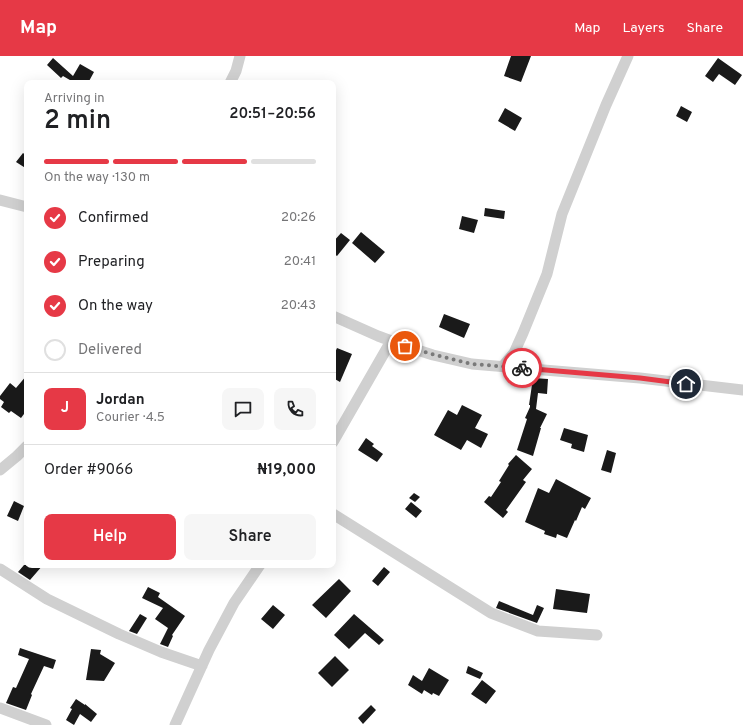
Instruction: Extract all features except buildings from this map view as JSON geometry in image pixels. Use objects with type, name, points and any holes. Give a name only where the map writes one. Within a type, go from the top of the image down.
[{"type":"street","points":[[232,80],[236,71],[240,56]]},
{"type":"street","points":[[503,366],[514,353],[547,274],[562,214],[606,105],[628,56]]},
{"type":"street","points":[[0,200],[24,206]]},
{"type":"street","points":[[336,317],[391,341],[432,354],[472,364],[640,378],[743,390]]},
{"type":"street","points":[[336,437],[391,341]]},
{"type":"street","points":[[0,470],[24,449]]},
{"type":"street","points":[[336,516],[491,613],[538,631],[597,635]]},
{"type":"street","points":[[175,725],[202,666],[234,603],[258,568]]},
{"type":"street","points":[[0,569],[47,599],[119,634],[161,652],[202,666]]},
{"type":"street","points":[[0,708],[46,725]]},
{"type":"way so far","points":[[405,346],[472,364],[522,368]]},
{"type":"route","points":[[522,368],[640,378],[686,384]]}]
